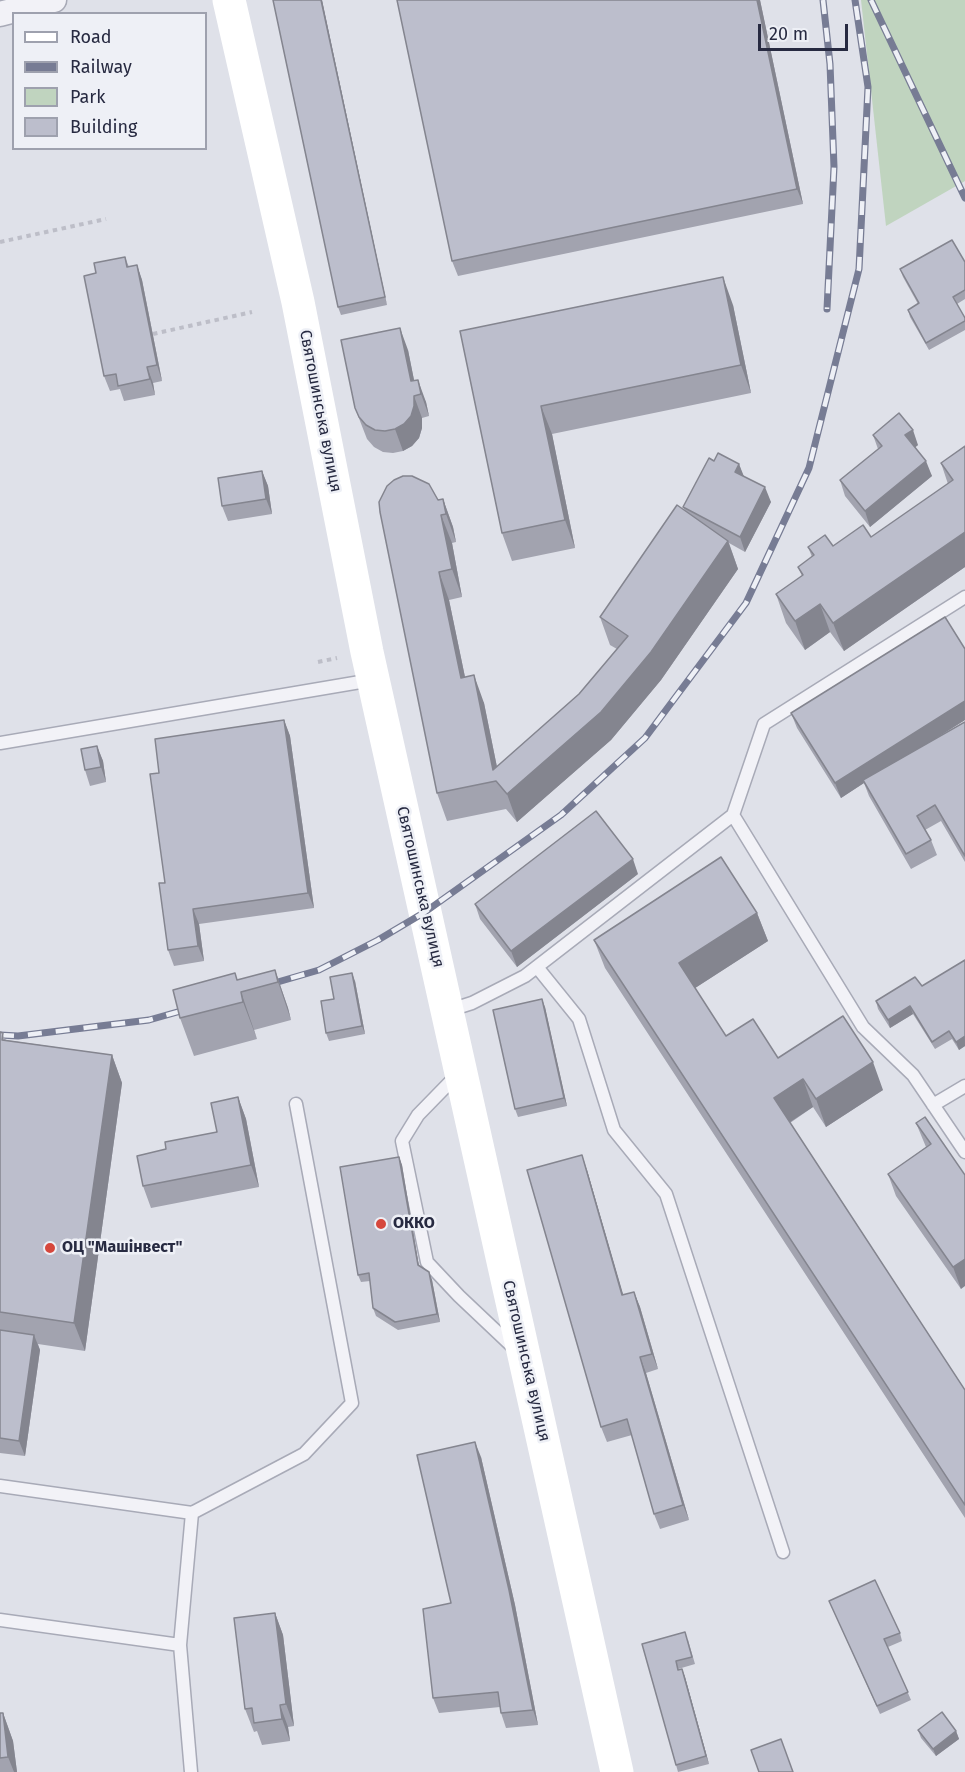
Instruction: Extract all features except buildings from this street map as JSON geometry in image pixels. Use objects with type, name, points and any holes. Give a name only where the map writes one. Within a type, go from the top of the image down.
[{"type":"main road","name":"Святошинська вулиця","points":[[229,0],[298,302],[374,680],[617,1772]]},
{"type":"street","points":[[0,14],[54,0]]},
{"type":"lane","points":[[447,1011],[472,1003],[525,976],[733,815],[764,724],[965,597]]},
{"type":"lane","points":[[0,743],[374,680]]},
{"type":"lane","points":[[733,815],[863,1027],[913,1075],[965,1152]]},
{"type":"lane","points":[[537,967],[579,1019],[614,1130],[666,1194],[783,1552]]},
{"type":"lane","points":[[461,1071],[418,1115],[402,1141],[427,1262],[459,1296],[526,1358]]},
{"type":"lane","points":[[933,1105],[965,1086]]},
{"type":"lane","points":[[0,1486],[192,1513],[304,1454],[352,1402],[296,1104]]},
{"type":"lane","points":[[191,1772],[180,1645],[192,1513]]},
{"type":"lane","points":[[0,1620],[180,1645]]},
{"type":"path","points":[[0,242],[106,219]]},
{"type":"path","points":[[153,334],[252,312]]},
{"type":"green space","points":[[861,0],[965,0],[965,181],[886,226]]},
{"type":"railway","points":[[823,0],[830,64],[834,167],[827,309]]},
{"type":"railway","points":[[264,986],[319,970],[378,940],[425,912],[561,815],[645,738],[746,603],[809,468],[859,269],[868,87],[855,0]]},
{"type":"railway","points":[[871,0],[965,198]]},
{"type":"railway","points":[[0,1035],[18,1036],[149,1020],[195,1007]]},
{"type":"place","name":"ОККО","points":[[381,1224]]},
{"type":"place","name":"ОЦ \"Машінвест\"","points":[[50,1248]]}]
